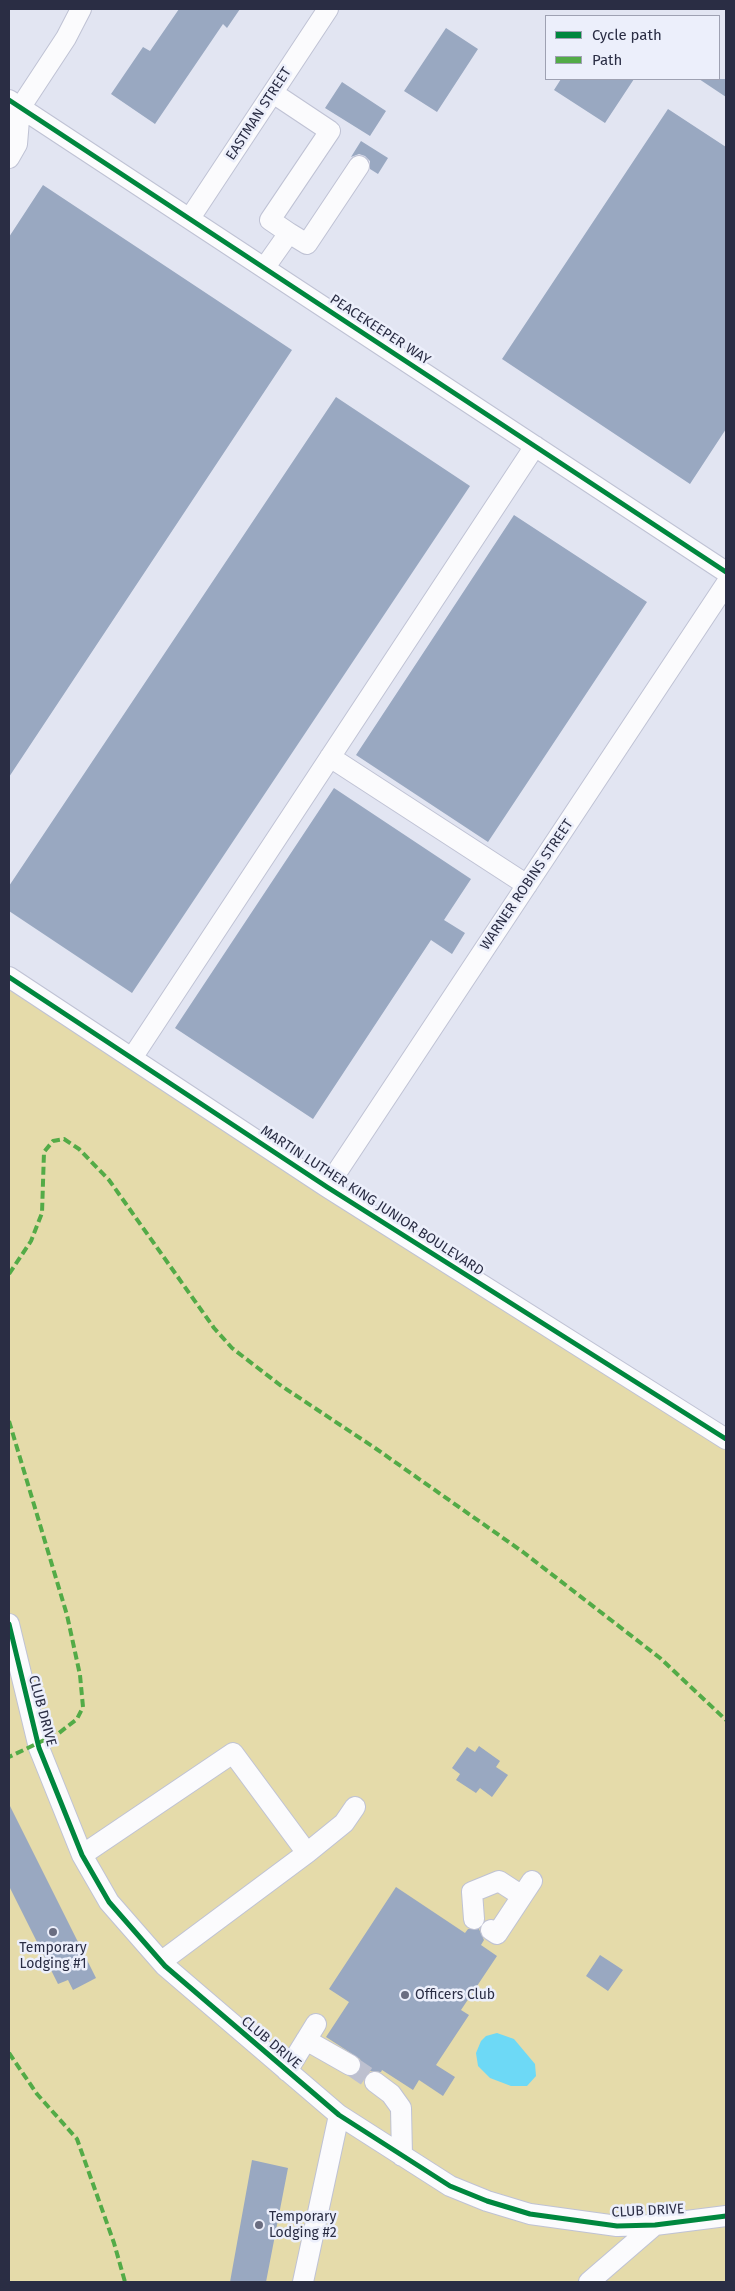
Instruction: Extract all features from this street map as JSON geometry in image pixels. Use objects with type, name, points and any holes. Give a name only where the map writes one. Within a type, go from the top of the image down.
[{"type":"street","points":[[9,158],[17,144],[13,108],[66,38],[81,9]]},
{"type":"street","name":"EASTMAN STREET","points":[[190,218],[328,9]]},
{"type":"street","points":[[273,93],[330,131],[270,220],[307,244],[359,166]]},
{"type":"street","name":"PEACEKEEPER WAY","points":[[13,108],[190,218],[726,572]]},
{"type":"street","points":[[264,267],[289,233]]},
{"type":"street","points":[[132,1058],[535,446]]},
{"type":"street","name":"WARNER ROBINS STREET","points":[[327,1187],[726,584]]},
{"type":"street","points":[[330,757],[527,885]]},
{"type":"street","name":"MARTIN LUTHER KING JUNIOR BOULEVARD","points":[[9,978],[327,1187],[726,1438]]},
{"type":"street","name":"CLUB DRIVE","points":[[9,1624],[39,1748],[82,1855],[109,1902],[162,1961],[339,2116],[450,2186],[487,2201],[530,2214],[616,2226],[655,2225],[726,2216]]},
{"type":"street","points":[[82,1855],[233,1753],[307,1853]]},
{"type":"street","points":[[162,1961],[307,1853],[344,1823],[354,1807]]},
{"type":"street","points":[[499,1881],[527,1889],[497,1934],[482,1925],[472,1892],[499,1881]]},
{"type":"street","points":[[286,2071],[311,2032],[350,2066]]},
{"type":"street","points":[[375,2082],[391,2094],[401,2108],[402,2156]]},
{"type":"street","points":[[303,2282],[339,2116]]},
{"type":"street","points":[[589,2282],[655,2225]]},
{"type":"shaded area","points":[[9,977],[726,1446],[726,2282],[9,2282]]},
{"type":"water","points":[[497,2033],[514,2039],[535,2064],[536,2076],[527,2086],[511,2086],[490,2078],[478,2066],[476,2053],[481,2041],[486,2036]]},
{"type":"building","points":[[179,9],[240,9],[227,28],[223,24],[155,124],[111,94],[143,47],[150,51]]},
{"type":"building","points":[[446,28],[478,49],[437,112],[404,91]]},
{"type":"building","points":[[726,79],[726,97],[700,80]]},
{"type":"building","points":[[560,80],[633,80],[605,123],[554,90]]},
{"type":"building","points":[[342,82],[386,111],[370,136],[325,108]]},
{"type":"building","points":[[668,109],[726,147],[726,429],[690,484],[502,359]]},
{"type":"building","points":[[361,141],[388,158],[378,174],[370,169],[370,161],[365,156],[359,154],[351,157]]},
{"type":"building","points":[[43,185],[292,350],[9,777],[9,237]]},
{"type":"building","points":[[336,397],[470,486],[132,993],[9,911],[9,886]]},
{"type":"building","points":[[514,515],[647,602],[488,842],[356,755]]},
{"type":"building","points":[[334,788],[471,879],[444,920],[465,933],[452,954],[431,940],[313,1119],[175,1028]]},
{"type":"building","points":[[479,1746],[500,1761],[496,1767],[508,1775],[492,1797],[480,1788],[476,1793],[456,1780],[460,1774],[452,1768],[467,1747],[475,1752]]},
{"type":"building","name":"Temporary Lodging #1","points":[[9,1804],[96,1978],[73,1990],[68,1980],[58,1984],[9,1886]]},
{"type":"building","name":"Officers Club","points":[[396,1887],[465,1933],[468,1929],[479,1929],[484,1940],[481,1945],[497,1956],[461,2010],[469,2015],[436,2065],[455,2077],[443,2096],[419,2080],[413,2090],[382,2070],[381,2072],[370,2071],[363,2080],[356,2075],[362,2065],[360,2059],[326,2037],[349,2002],[329,1989]]},
{"type":"building","points":[[600,1955],[623,1970],[608,1991],[586,1976]]},
{"type":"building","name":"Temporary Lodging #2","points":[[252,2160],[288,2168],[266,2282],[230,2282]]},
{"type":"tunnel","points":[[350,2065],[375,2082]]},
{"type":"marked path","points":[[9,1274],[31,1241],[42,1213],[44,1152],[53,1141],[64,1139],[79,1149],[109,1180],[214,1328],[232,1348],[280,1385],[375,1448],[523,1552],[660,1658],[726,1720]]},
{"type":"marked path","points":[[9,1421],[67,1615],[80,1675],[83,1707],[77,1719],[59,1733],[9,1757]]},
{"type":"marked path","points":[[9,2053],[37,2094],[77,2139],[114,2243],[125,2282]]},
{"type":"cycle path","points":[[9,100],[726,572]]},
{"type":"cycle path","points":[[9,977],[327,1187],[726,1439]]},
{"type":"cycle path","points":[[9,1624],[39,1748],[82,1855],[109,1902],[165,1966],[339,2115],[450,2186],[487,2201],[530,2214],[617,2226],[655,2225],[726,2216]]},
{"type":"place","name":"Temporary Lodging #1","points":[[53,1932]]},
{"type":"place","name":"Officers Club","points":[[405,1995]]},
{"type":"place","name":"Temporary Lodging #2","points":[[259,2225]]}]
